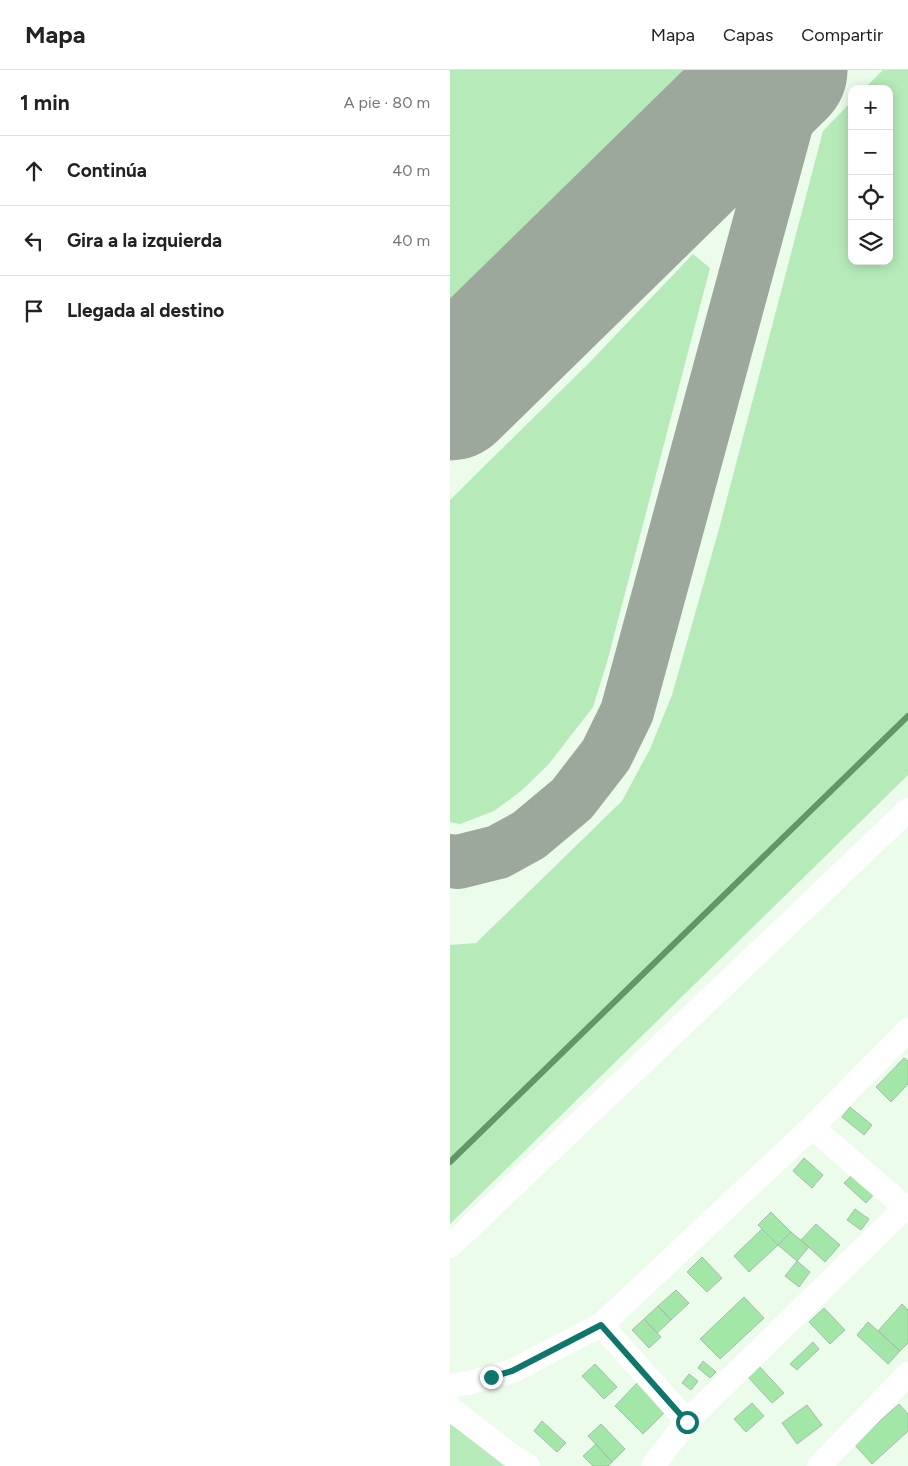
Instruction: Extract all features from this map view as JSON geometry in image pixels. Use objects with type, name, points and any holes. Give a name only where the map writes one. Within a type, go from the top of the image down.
[{"type":"street","points":[[450,1246],[908,810]]},
{"type":"street","points":[[450,1386],[482,1380],[512,1371],[601,1325],[812,1127],[908,1030]]},
{"type":"street","points":[[653,1466],[687,1422],[907,1208],[812,1127]]},
{"type":"street","points":[[601,1325],[687,1422]]},
{"type":"street","points":[[819,1466],[908,1374]]},
{"type":"street","points":[[450,1408],[508,1454],[528,1466]]},
{"type":"green space","points":[[450,70],[691,70],[450,308]]},
{"type":"green space","points":[[883,70],[908,70],[908,775],[450,1224],[450,945],[476,943],[622,801],[650,749],[672,695],[719,529],[823,131],[848,105],[848,265],[893,265],[893,85],[868,85]]},
{"type":"green space","points":[[693,254],[710,268],[607,662],[593,707],[548,765],[521,791],[494,811],[460,824],[450,822],[450,500],[589,363]]},
{"type":"green space","points":[[450,1424],[504,1463],[508,1466],[450,1466]]},
{"type":"building","points":[[904,1058],[908,1061],[908,1084],[891,1102],[876,1087]]},
{"type":"building","points":[[850,1107],[872,1125],[864,1135],[842,1117]]},
{"type":"building","points":[[804,1158],[823,1175],[812,1188],[793,1171]]},
{"type":"building","points":[[853,1174],[874,1194],[866,1203],[844,1183]]},
{"type":"building","points":[[855,1209],[869,1219],[861,1230],[847,1220]]},
{"type":"building","points":[[771,1212],[791,1232],[778,1245],[758,1225]]},
{"type":"building","points":[[816,1224],[840,1245],[825,1262],[801,1240]]},
{"type":"building","points":[[762,1229],[778,1245],[749,1272],[734,1256]]},
{"type":"building","points":[[791,1232],[809,1247],[797,1261],[778,1245]]},
{"type":"building","points":[[702,1257],[722,1278],[707,1292],[687,1272]]},
{"type":"building","points":[[797,1261],[810,1272],[799,1287],[785,1276]]},
{"type":"building","points":[[676,1290],[689,1303],[671,1320],[658,1306]]},
{"type":"building","points":[[744,1297],[764,1318],[720,1359],[700,1339]]},
{"type":"building","points":[[902,1304],[908,1310],[908,1343],[900,1351],[878,1331]]},
{"type":"building","points":[[658,1306],[671,1320],[657,1333],[644,1319]]},
{"type":"building","points":[[824,1308],[845,1330],[830,1344],[809,1322]]},
{"type":"building","points":[[644,1319],[661,1337],[649,1348],[632,1330]]},
{"type":"building","points":[[868,1322],[900,1351],[888,1364],[857,1335]]},
{"type":"building","points":[[813,1342],[819,1349],[797,1370],[790,1364]]},
{"type":"building","points":[[703,1361],[716,1372],[710,1378],[698,1368]]},
{"type":"building","points":[[595,1364],[617,1387],[604,1399],[582,1376]]},
{"type":"building","points":[[758,1365],[784,1393],[772,1403],[747,1376]]},
{"type":"building","points":[[689,1374],[698,1381],[691,1390],[682,1383]]},
{"type":"building","points":[[638,1382],[667,1410],[643,1434],[615,1406]]},
{"type":"building","points":[[752,1403],[764,1416],[746,1432],[734,1419]]},
{"type":"building","points":[[899,1404],[908,1414],[908,1431],[872,1464],[854,1444]]},
{"type":"building","points":[[807,1405],[822,1425],[797,1444],[782,1423]]},
{"type":"building","points":[[542,1421],[566,1443],[557,1452],[534,1431]]},
{"type":"building","points":[[601,1424],[625,1449],[612,1462],[588,1436]]},
{"type":"building","points":[[596,1444],[612,1462],[608,1466],[593,1466],[583,1456]]},
{"type":"waterway","points":[[450,1162],[908,716]]},
{"type":"taxiway","points":[[450,861],[458,862],[498,852],[529,835],[572,799],[606,755],[627,712],[801,70]]},
{"type":"runway","points":[[450,393],[780,70]]},
{"type":"route","points":[[491,1377],[512,1371],[601,1325],[687,1422]]}]
